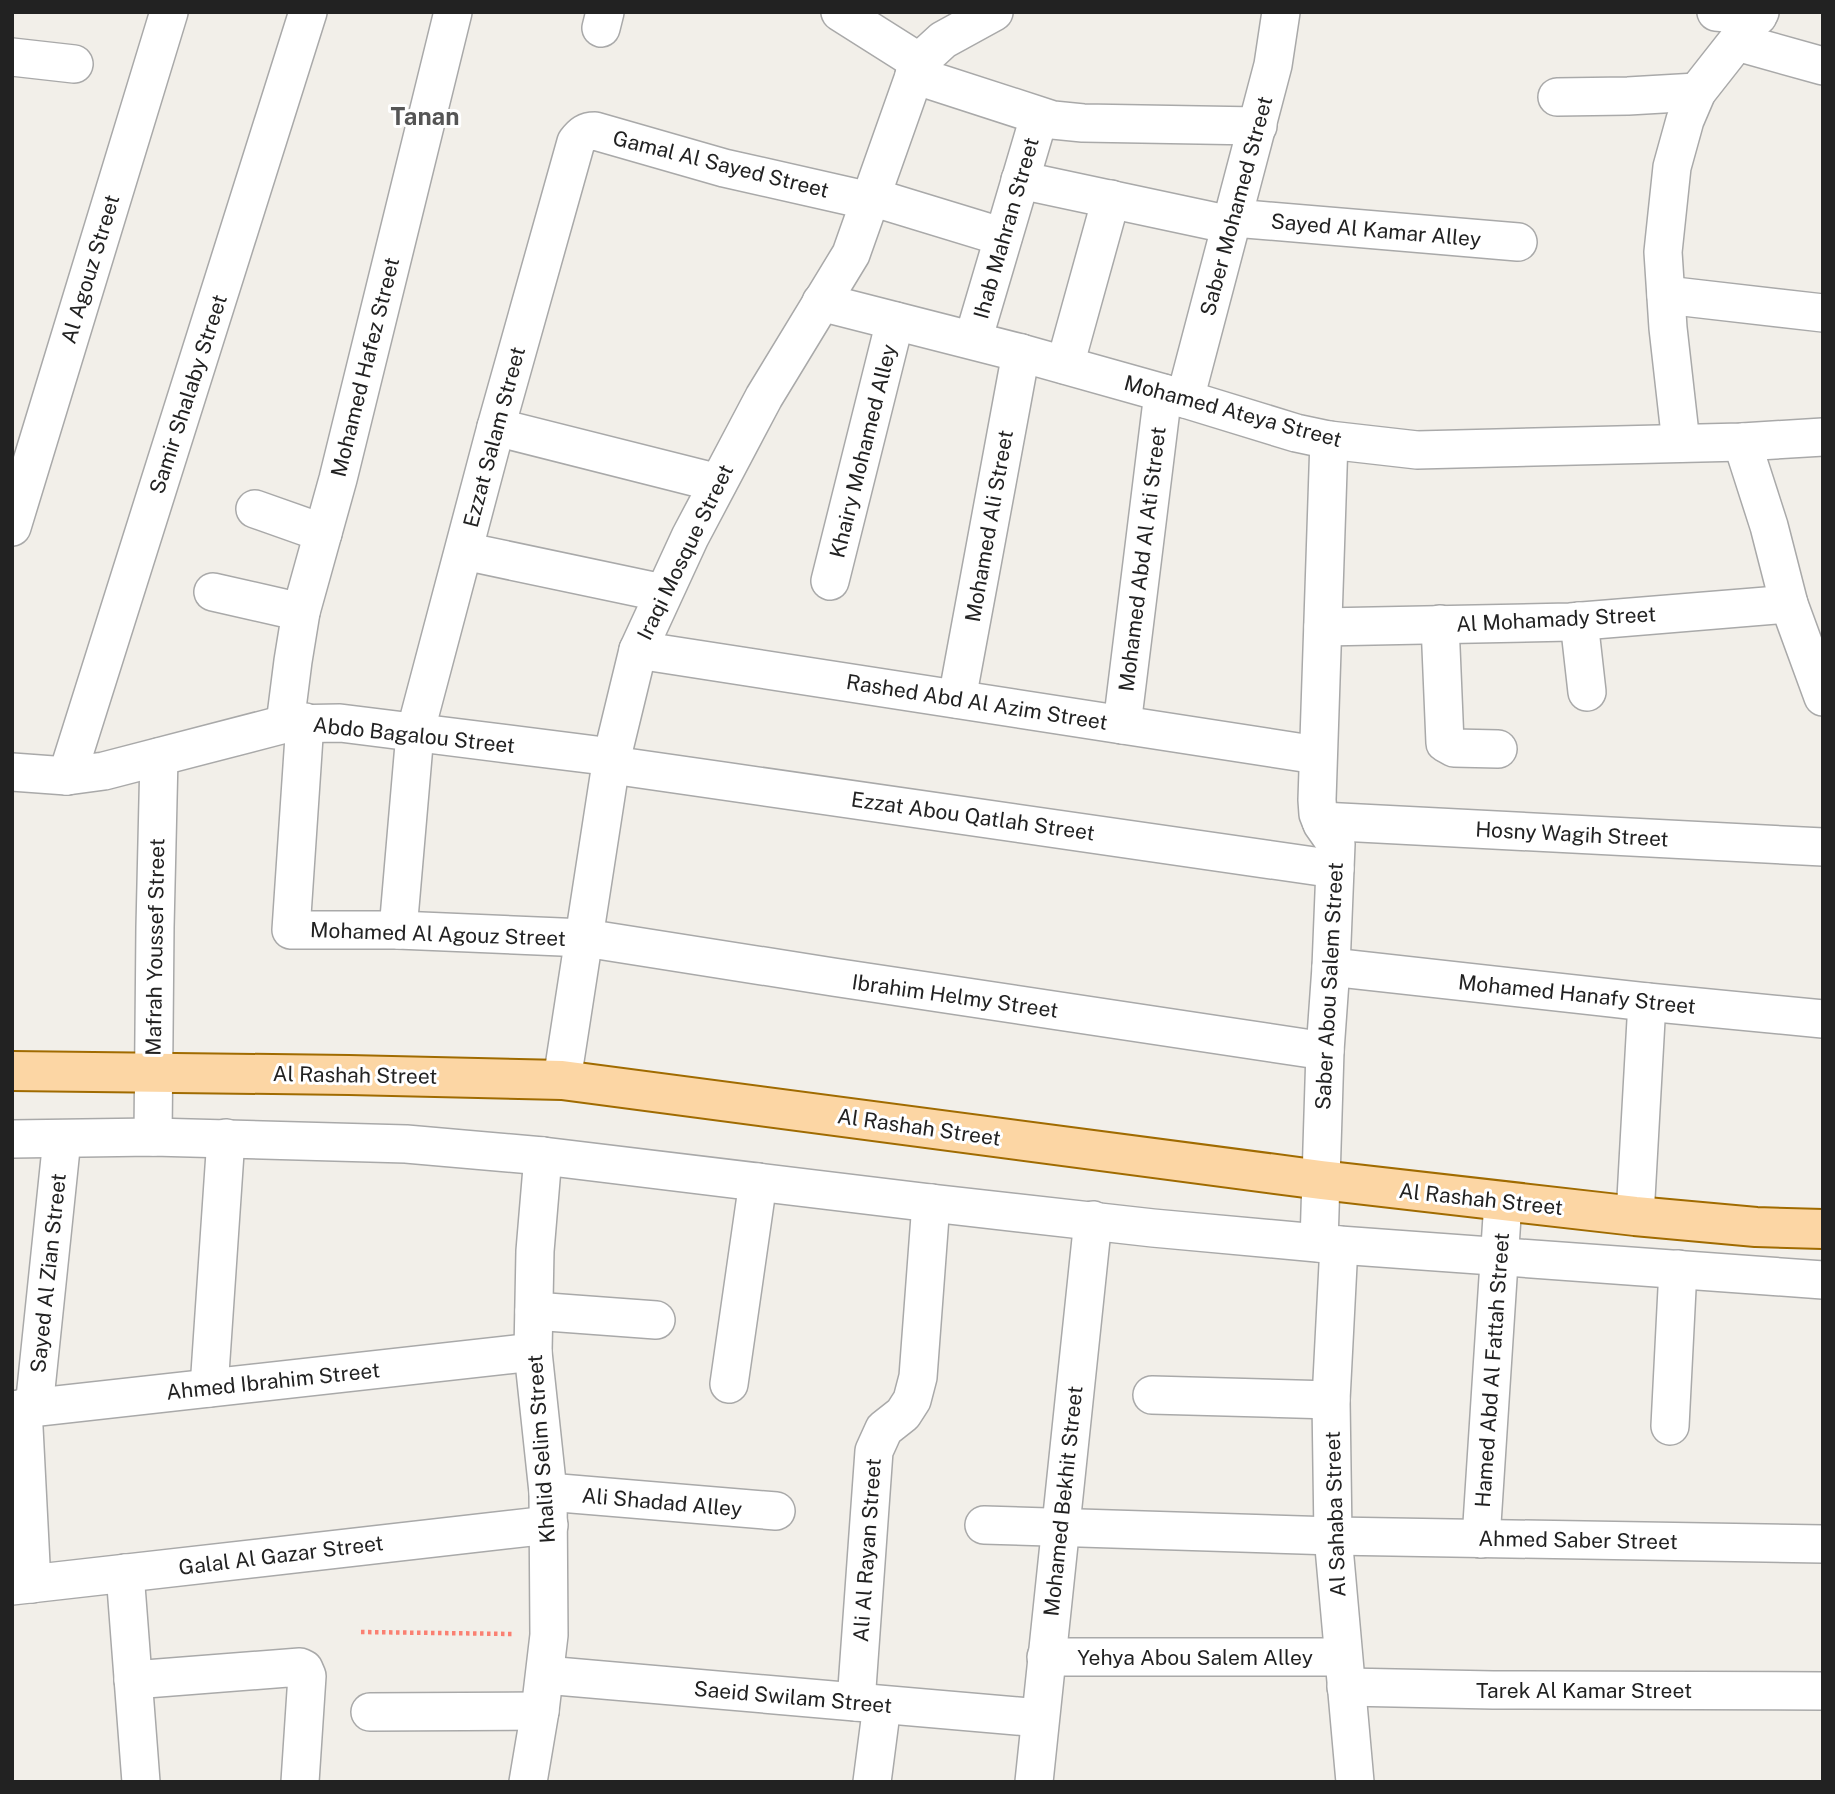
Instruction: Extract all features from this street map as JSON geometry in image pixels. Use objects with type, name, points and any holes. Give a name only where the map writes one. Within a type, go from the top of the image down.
[{"type":"main road","name":"Al Rashah Street","points":[[12,1071],[562,1080],[1321,1180],[1635,1216],[1756,1227],[1823,1229]]},
{"type":"street","name":"Al Agouz Street","points":[[12,527],[25,442],[169,12]]},
{"type":"street","name":"Samir Shalaby Street","points":[[67,776],[308,12]]},
{"type":"street","name":"Mohamed Hafez Street","points":[[290,930],[295,723],[293,661],[301,612],[338,479],[453,12]]},
{"type":"street","points":[[840,12],[916,69],[1039,117],[1083,123],[1258,126]]},
{"type":"street","name":"Iraqi Mosque Street","points":[[562,1080],[612,761],[638,650],[663,593],[764,397],[850,254],[916,69],[943,40],[994,12]]},
{"type":"street","name":"Saber Mohamed Street","points":[[1174,396],[1233,222],[1273,65],[1281,12]]},
{"type":"street","points":[[1716,12],[1752,23],[1823,66]]},
{"type":"street","points":[[1681,443],[1663,252],[1672,167],[1685,120],[1697,92],[1752,23]]},
{"type":"street","points":[[12,58],[74,64]]},
{"type":"street","points":[[1557,97],[1697,92]]},
{"type":"street","name":"Ihab Mahran Street","points":[[973,340],[1039,117]]},
{"type":"street","name":"Gamal Al Sayed Street","points":[[576,142],[581,135],[595,131],[724,168],[871,199],[1003,237]]},
{"type":"street","name":"Ezzat Salam Street","points":[[398,930],[415,733],[496,427],[576,142]]},
{"type":"street","name":"Sayed Al Kamar Alley","points":[[1020,180],[1233,222],[1518,242]]},
{"type":"street","points":[[1065,365],[1111,199]]},
{"type":"street","points":[[1666,295],[1823,313]]},
{"type":"street","name":"Mohamed Ateya Street","points":[[821,302],[1021,353],[1296,433],[1329,440],[1417,450],[1742,442],[1823,437]]},
{"type":"street","name":"Khairy Mohamed Alley","points":[[830,581],[895,321]]},
{"type":"street","name":"Mohamed Ali Street","points":[[957,699],[1021,353]]},
{"type":"street","name":"Mohamed Abd Al Ati Street","points":[[1122,725],[1174,396]]},
{"type":"street","points":[[496,427],[718,483]]},
{"type":"street","name":"Saber Abou Salem Street","points":[[1329,440],[1317,755],[1317,800],[1321,821],[1336,844],[1321,1180],[1329,1244]]},
{"type":"street","points":[[1742,442],[1769,526],[1789,604],[1823,697]]},
{"type":"street","points":[[255,509],[323,533]]},
{"type":"street","points":[[464,551],[663,593]]},
{"type":"street","points":[[213,592],[301,612]]},
{"type":"street","name":"Al Mohamady Street","points":[[1322,627],[1579,621],[1789,604]]},
{"type":"street","points":[[1579,621],[1587,692]]},
{"type":"street","points":[[1440,624],[1445,743],[1454,748],[1498,750]]},
{"type":"street","name":"Rashed Abd Al Azim Street","points":[[638,650],[1317,755]]},
{"type":"street","name":"Abdo Bagalou Street","points":[[12,772],[67,776],[104,771],[295,723],[340,723],[612,761]]},
{"type":"street","name":"Mafrah Youssef Street","points":[[153,1137],[159,757]]},
{"type":"street","name":"Ezzat Abou Qatlah Street","points":[[612,761],[1335,869]]},
{"type":"street","name":"Hosny Wagih Street","points":[[1321,821],[1823,847]]},
{"type":"street","name":"Mohamed Al Agouz Street","points":[[290,930],[398,930],[585,938]]},
{"type":"street","name":"Ibrahim Helmy Street","points":[[585,938],[1325,1051]]},
{"type":"street","name":"Mohamed Hanafy Street","points":[[1331,967],[1823,1019]]},
{"type":"street","points":[[1635,1216],[1647,1002]]},
{"type":"street","points":[[12,1139],[153,1137],[406,1144],[543,1156],[1153,1228],[1329,1244],[1823,1280]]},
{"type":"street","points":[[209,1388],[226,1138]]},
{"type":"street","name":"Sayed Al Zian Street","points":[[22,1585],[23,1409],[62,1139]]},
{"type":"street","name":"Khalid Selim Street","points":[[528,1782],[549,1635],[549,1508],[533,1352],[535,1251],[543,1156]]},
{"type":"street","points":[[729,1384],[758,1182]]},
{"type":"street","name":"Hamed Abd Al Fattah Street","points":[[1481,1539],[1503,1201]]},
{"type":"street","name":"Ali Al Rayan Street","points":[[872,1782],[869,1703],[874,1451],[884,1429],[902,1415],[912,1400],[918,1377],[931,1203]]},
{"type":"street","name":"Mohamed Bekhit Street","points":[[1034,1782],[1093,1220]]},
{"type":"street","name":"Al Sahaba Street","points":[[1329,1244],[1332,1536],[1355,1782]]},
{"type":"street","points":[[1670,1426],[1678,1269]]},
{"type":"street","points":[[534,1311],[656,1320]]},
{"type":"street","name":"Ahmed Ibrahim Street","points":[[23,1409],[533,1352]]},
{"type":"street","points":[[1152,1395],[1331,1400]]},
{"type":"street","name":"Ali Shadad Alley","points":[[549,1508],[776,1511]]},
{"type":"street","name":"Galal Al Gazar Street","points":[[22,1585],[125,1573],[549,1508]]},
{"type":"street","name":"Ahmed Saber Street","points":[[984,1525],[1332,1536],[1823,1544]]},
{"type":"street","points":[[125,1573],[141,1782]]},
{"type":"street","name":"Yehya Abou Salem Alley","points":[[1046,1657],[1345,1672]]},
{"type":"street","points":[[133,1680],[304,1668],[307,1676],[300,1782]]},
{"type":"street","name":"Tarek Al Kamar Street","points":[[1345,1672],[1493,1690],[1823,1691]]},
{"type":"street","name":"Saeid Swilam Street","points":[[545,1675],[1040,1718]]},
{"type":"street","points":[[370,1712],[540,1711]]},
{"type":"path","points":[[361,1632],[549,1635]]},
{"type":"district","name":"Tanan","points":[[425,116]]}]
